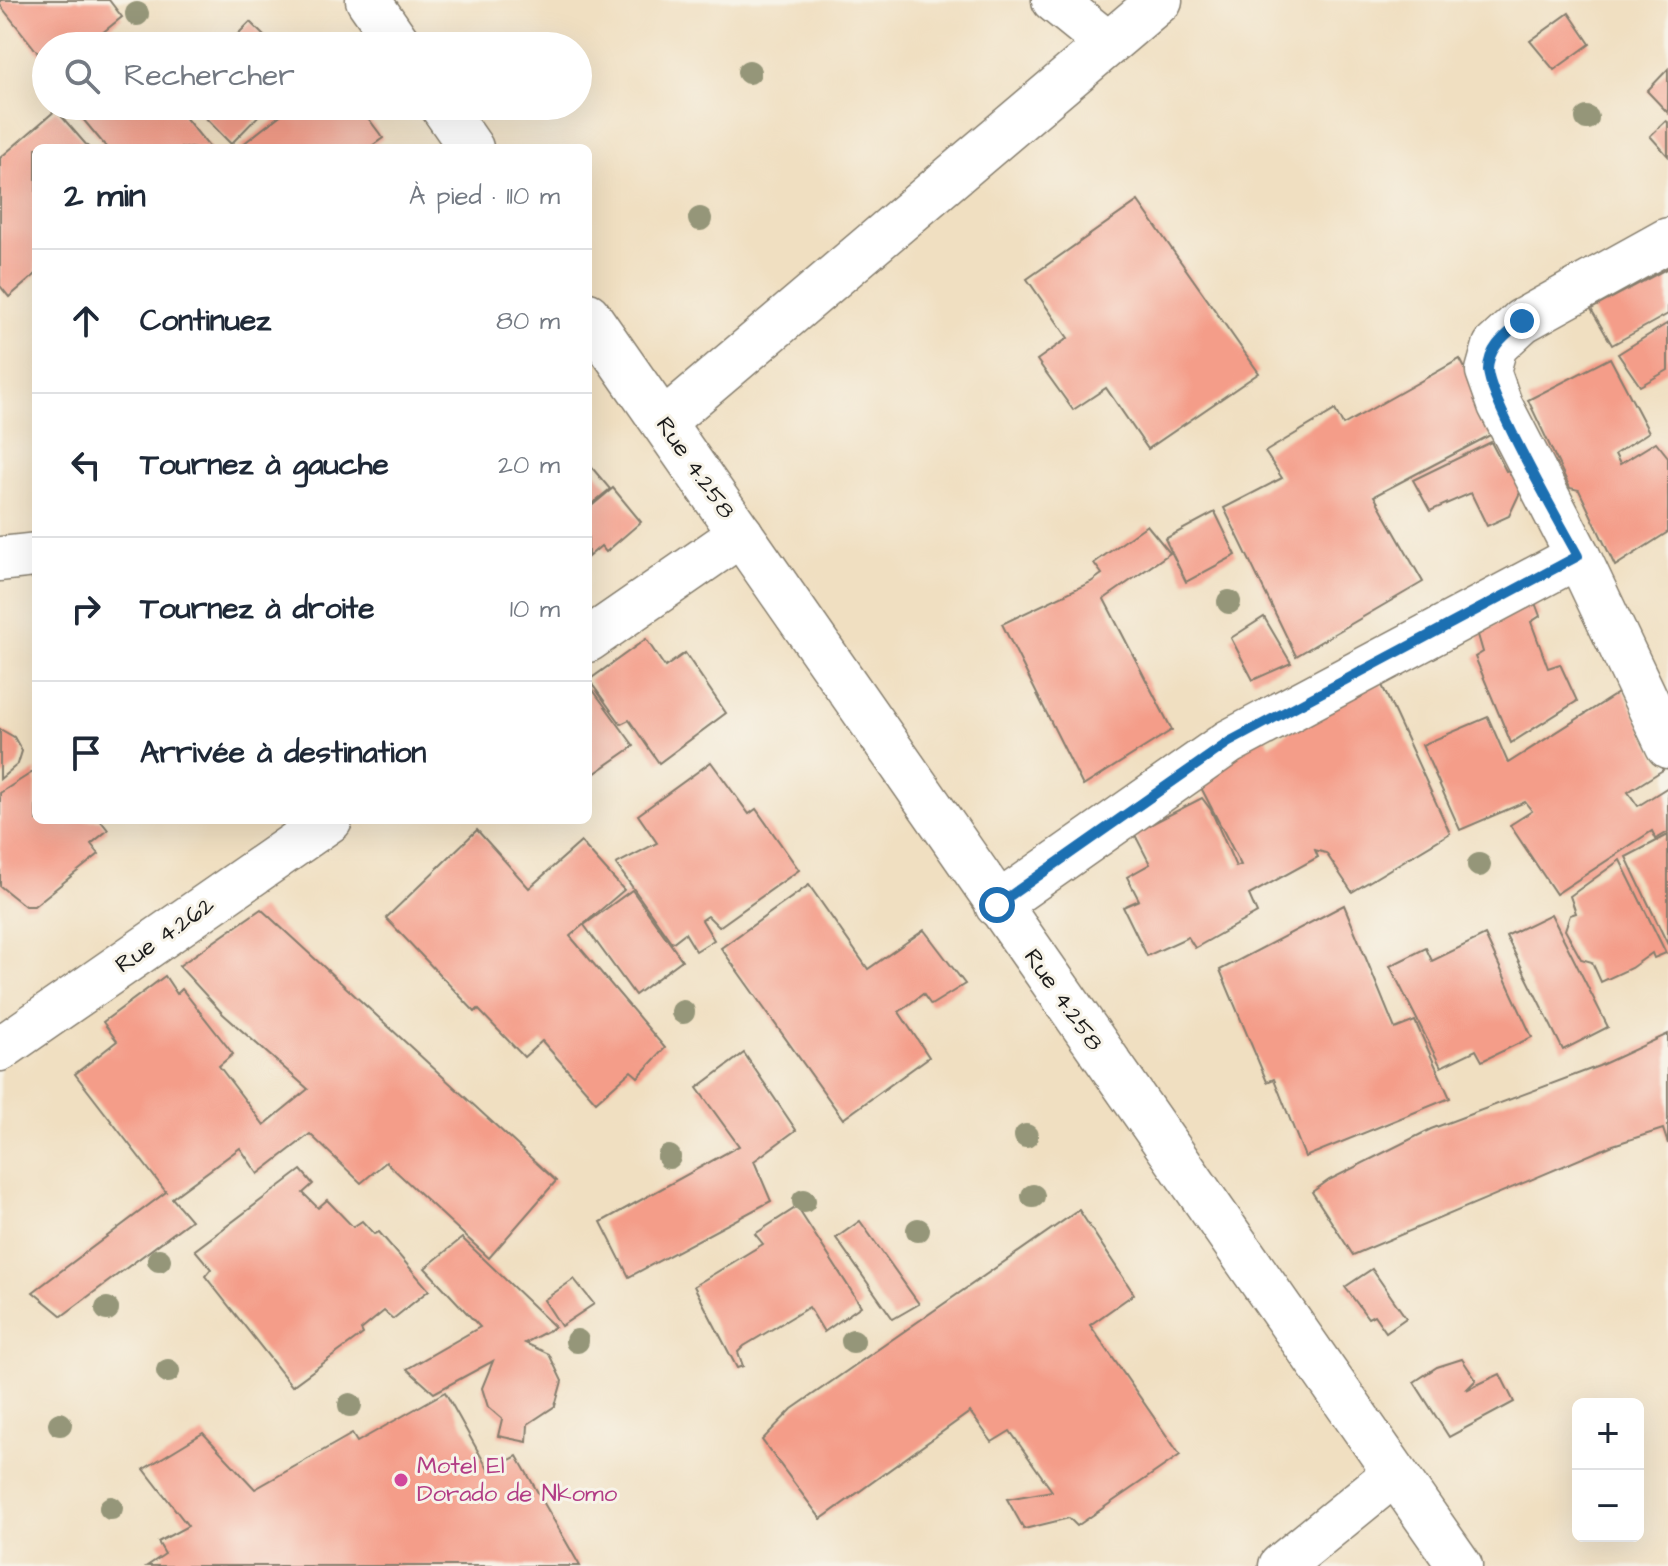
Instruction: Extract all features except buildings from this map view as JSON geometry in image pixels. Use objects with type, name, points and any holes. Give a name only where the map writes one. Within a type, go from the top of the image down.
[{"type":"main road","points":[[368,0],[390,32]]},
{"type":"main road","points":[[1054,0],[1107,43]]},
{"type":"main road","points":[[663,422],[1160,0]]},
{"type":"main road","points":[[452,120],[468,144]]},
{"type":"main road","points":[[1668,240],[1522,321],[1495,346],[1488,371],[1500,405],[1578,556],[1668,746]]},
{"type":"main road","name":"Rue 4.258","points":[[592,321],[1460,1566]]},
{"type":"main road","points":[[592,637],[741,534]]},
{"type":"main road","points":[[0,559],[32,555]]},
{"type":"main road","points":[[997,905],[1229,742],[1578,556]]},
{"type":"main road","name":"Rue 4.262","points":[[0,1049],[324,824]]},
{"type":"main road","points":[[1281,1566],[1394,1474]]},
{"type":"place","name":"Motel El Dorado de Nkomo","points":[[401,1480]]},
{"type":"route","points":[[997,905],[1229,742],[1578,556],[1500,405],[1488,371],[1495,346],[1522,321]]}]
